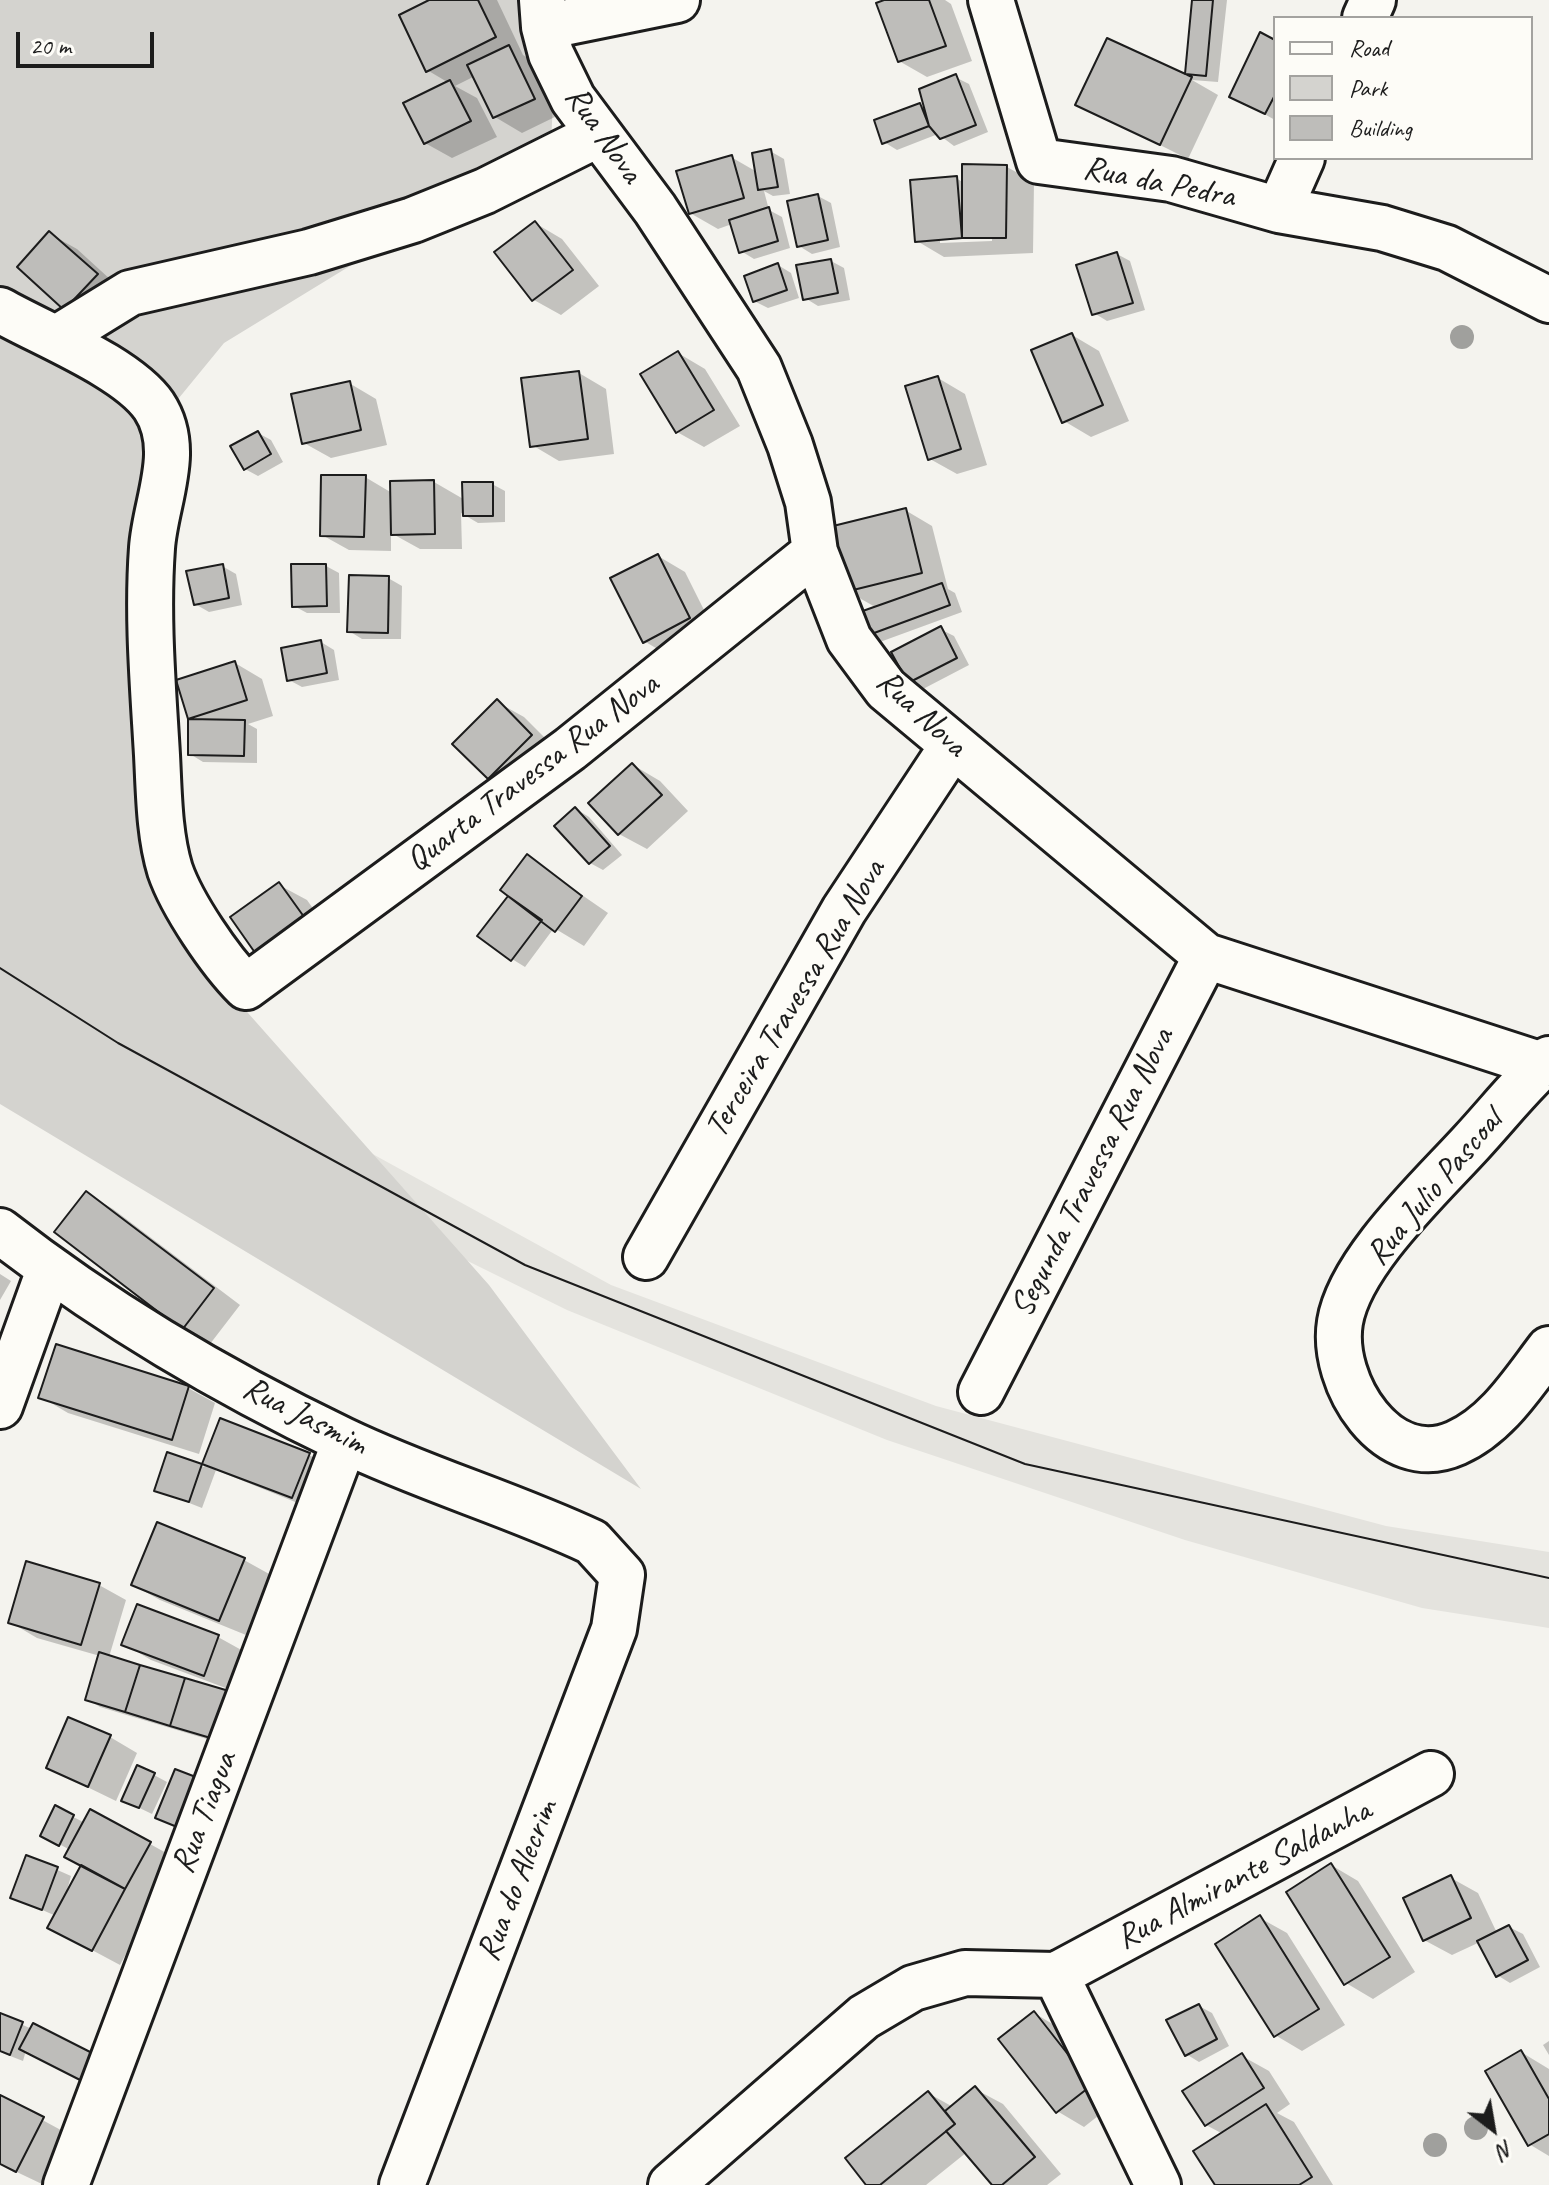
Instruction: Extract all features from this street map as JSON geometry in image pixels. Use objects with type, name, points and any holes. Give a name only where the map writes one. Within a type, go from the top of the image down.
[{"type":"street","points":[[543,13],[677,0]]},
{"type":"street","name":"Rua da Pedra","points":[[991,0],[1039,161],[1171,179],[1279,210],[1382,228],[1447,248],[1549,300]]},
{"type":"street","name":"Rua Nova","points":[[543,13],[551,54],[573,99],[655,209],[759,368],[808,502],[815,552],[849,639],[886,689],[1206,956],[1546,1062]]},
{"type":"street","points":[[0,310],[57,338],[130,293],[309,252],[413,220],[485,191],[597,135]]},
{"type":"street","name":"Rua da Pedra","points":[[1279,210],[1301,160]]},
{"type":"street","name":"Quarta Travessa Rua Nova","points":[[57,338],[139,389],[164,426],[168,458],[152,545],[150,605],[161,821],[171,871],[228,970],[246,987],[570,749],[815,552]]},
{"type":"street","name":"Terceira Travessa Rua Nova","points":[[646,1257],[844,910],[953,745]]},
{"type":"street","name":"Segunda Travessa Rua Nova","points":[[981,1392],[1139,1079],[1206,956]]},
{"type":"street","name":"Rua Julio Pascoal","points":[[1546,1062],[1382,1241],[1357,1282],[1340,1322],[1343,1367],[1356,1401],[1374,1426],[1399,1442],[1430,1448],[1454,1444],[1499,1411],[1549,1349]]},
{"type":"street","name":"Rua Jasmim","points":[[0,1231],[49,1270],[188,1357],[345,1441],[592,1542],[622,1575]]},
{"type":"street","points":[[0,1406],[49,1270]]},
{"type":"street","name":"Rua Tiagua","points":[[66,2185],[345,1441]]},
{"type":"street","name":"Rua do Alecrim","points":[[402,2185],[614,1629],[622,1575]]},
{"type":"street","name":"Rua Almirante Saldanha","points":[[1056,1975],[1431,1774]]},
{"type":"street","points":[[671,2185],[864,2017],[913,1988],[965,1973],[1056,1975],[1158,2185]]},
{"type":"shaded area","points":[[0,934],[318,1124],[611,1285],[936,1406],[1386,1526],[1549,1552],[1549,1628],[1422,1608],[1185,1540],[887,1440],[567,1310],[340,1198]]},
{"type":"green space","points":[[0,0],[558,0],[551,143],[224,343],[147,437],[186,943],[489,1285],[641,1489],[0,1104]]},
{"type":"building","points":[[429,0],[478,0],[496,37],[426,72],[399,15]]},
{"type":"building","points":[[884,0],[929,0],[946,46],[898,62],[876,3]]},
{"type":"building","points":[[1192,0],[1213,0],[1206,76],[1185,74]]},
{"type":"building","points":[[1260,32],[1273,39],[1273,99],[1265,114],[1229,97]]},
{"type":"building","points":[[1107,38],[1192,77],[1160,145],[1075,105]]},
{"type":"building","points":[[509,45],[535,99],[493,118],[467,65]]},
{"type":"building","points":[[956,74],[976,125],[940,139],[929,126],[919,89]]},
{"type":"building","points":[[450,80],[471,121],[424,144],[403,103]]},
{"type":"building","points":[[920,103],[929,126],[882,144],[874,120]]},
{"type":"building","points":[[771,149],[778,187],[758,190],[752,153]]},
{"type":"building","points":[[732,155],[744,198],[689,214],[676,171]]},
{"type":"building","points":[[962,164],[1007,165],[1006,238],[962,238]]},
{"type":"building","points":[[957,176],[962,238],[915,242],[910,180]]},
{"type":"building","points":[[818,194],[828,240],[797,247],[787,201]]},
{"type":"building","points":[[769,207],[778,241],[739,253],[729,220]]},
{"type":"building","points":[[535,221],[573,270],[532,301],[494,252]]},
{"type":"building","points":[[49,231],[98,274],[64,310],[17,267]]},
{"type":"building","points":[[1117,252],[1133,303],[1092,315],[1076,265]]},
{"type":"building","points":[[831,259],[838,293],[803,300],[796,265]]},
{"type":"building","points":[[778,263],[787,290],[753,302],[744,276]]},
{"type":"building","points":[[1072,333],[1103,405],[1062,423],[1031,350]]},
{"type":"building","points":[[678,351],[714,410],[676,433],[640,374]]},
{"type":"building","points":[[579,371],[588,439],[530,447],[521,378]]},
{"type":"building","points":[[938,376],[961,449],[928,460],[905,386]]},
{"type":"building","points":[[350,381],[361,430],[302,444],[291,394]]},
{"type":"building","points":[[258,431],[271,454],[244,470],[230,446]]},
{"type":"building","points":[[321,475],[366,475],[364,537],[320,536]]},
{"type":"building","points":[[434,480],[435,534],[391,535],[390,481]]},
{"type":"building","points":[[462,482],[493,482],[493,516],[463,516]]},
{"type":"building","points":[[906,508],[922,573],[845,592],[829,527]]},
{"type":"building","points":[[658,554],[690,618],[643,643],[610,578]]},
{"type":"building","points":[[223,564],[229,598],[194,605],[186,571]]},
{"type":"building","points":[[291,564],[326,564],[327,606],[292,607]]},
{"type":"building","points":[[349,575],[389,576],[388,633],[347,632]]},
{"type":"building","points":[[942,583],[950,605],[866,636],[857,613]]},
{"type":"building","points":[[941,626],[957,658],[908,683],[891,652]]},
{"type":"building","points":[[321,640],[327,673],[287,681],[281,648]]},
{"type":"building","points":[[235,661],[247,700],[188,719],[176,680]]},
{"type":"building","points":[[497,699],[532,735],[488,779],[452,744]]},
{"type":"building","points":[[188,719],[245,720],[244,756],[188,755]]},
{"type":"building","points":[[632,763],[662,795],[618,835],[588,803]]},
{"type":"building","points":[[575,807],[610,846],[589,864],[554,826]]},
{"type":"building","points":[[527,854],[582,896],[555,932],[500,890]]},
{"type":"building","points":[[279,882],[307,921],[258,957],[230,917]]},
{"type":"building","points":[[508,896],[542,920],[511,961],[477,936]]},
{"type":"building","points":[[86,1191],[214,1288],[182,1330],[54,1232]]},
{"type":"building","points":[[56,1344],[189,1386],[172,1440],[38,1398]]},
{"type":"building","points":[[220,1418],[310,1453],[292,1498],[202,1464]]},
{"type":"building","points":[[167,1452],[202,1464],[189,1502],[154,1491]]},
{"type":"building","points":[[157,1522],[245,1558],[219,1621],[131,1585]]},
{"type":"building","points":[[26,1561],[100,1583],[81,1645],[8,1623]]},
{"type":"building","points":[[137,1604],[219,1635],[204,1676],[121,1645]]},
{"type":"building","points":[[99,1652],[140,1665],[125,1712],[85,1700]]},
{"type":"building","points":[[140,1665],[185,1678],[170,1726],[125,1712]]},
{"type":"building","points":[[185,1678],[229,1691],[214,1739],[170,1726]]},
{"type":"building","points":[[68,1717],[111,1735],[88,1787],[46,1768]]},
{"type":"building","points":[[137,1765],[155,1773],[139,1808],[121,1801]]},
{"type":"building","points":[[175,1769],[201,1779],[182,1829],[155,1818]]},
{"type":"building","points":[[55,1805],[74,1815],[59,1846],[40,1836]]},
{"type":"building","points":[[90,1809],[151,1842],[125,1889],[64,1857]]},
{"type":"building","points":[[26,1855],[58,1867],[42,1910],[10,1898]]},
{"type":"building","points":[[1331,1863],[1390,1957],[1344,1985],[1286,1892]]},
{"type":"building","points":[[81,1865],[125,1889],[92,1951],[47,1928]]},
{"type":"building","points":[[1451,1875],[1471,1918],[1423,1941],[1403,1898]]},
{"type":"building","points":[[1260,1915],[1319,2009],[1274,2037],[1215,1944]]},
{"type":"building","points":[[1509,1925],[1528,1960],[1496,1977],[1477,1941]]},
{"type":"building","points":[[1199,2004],[1217,2039],[1185,2056],[1166,2020]]},
{"type":"building","points":[[1034,2011],[1092,2085],[1056,2113],[998,2039]]},
{"type":"building","points":[[0,2013],[23,2022],[10,2055],[0,2051]]},
{"type":"building","points":[[33,2023],[98,2056],[84,2082],[19,2049]]},
{"type":"building","points":[[1521,2050],[1549,2099],[1549,2134],[1528,2146],[1485,2071]]},
{"type":"building","points":[[1242,2053],[1264,2088],[1205,2126],[1182,2091]]},
{"type":"building","points":[[975,2086],[1035,2157],[1002,2185],[992,2185],[946,2131],[955,2124],[945,2111]]},
{"type":"building","points":[[928,2091],[955,2124],[880,2185],[866,2185],[845,2158]]},
{"type":"building","points":[[0,2095],[44,2117],[16,2172],[0,2164]]},
{"type":"building","points":[[1266,2104],[1312,2177],[1299,2185],[1215,2185],[1193,2151]]},
{"type":"tram line","points":[[0,968],[118,1043],[525,1265],[1025,1464],[1549,1578]]}]
